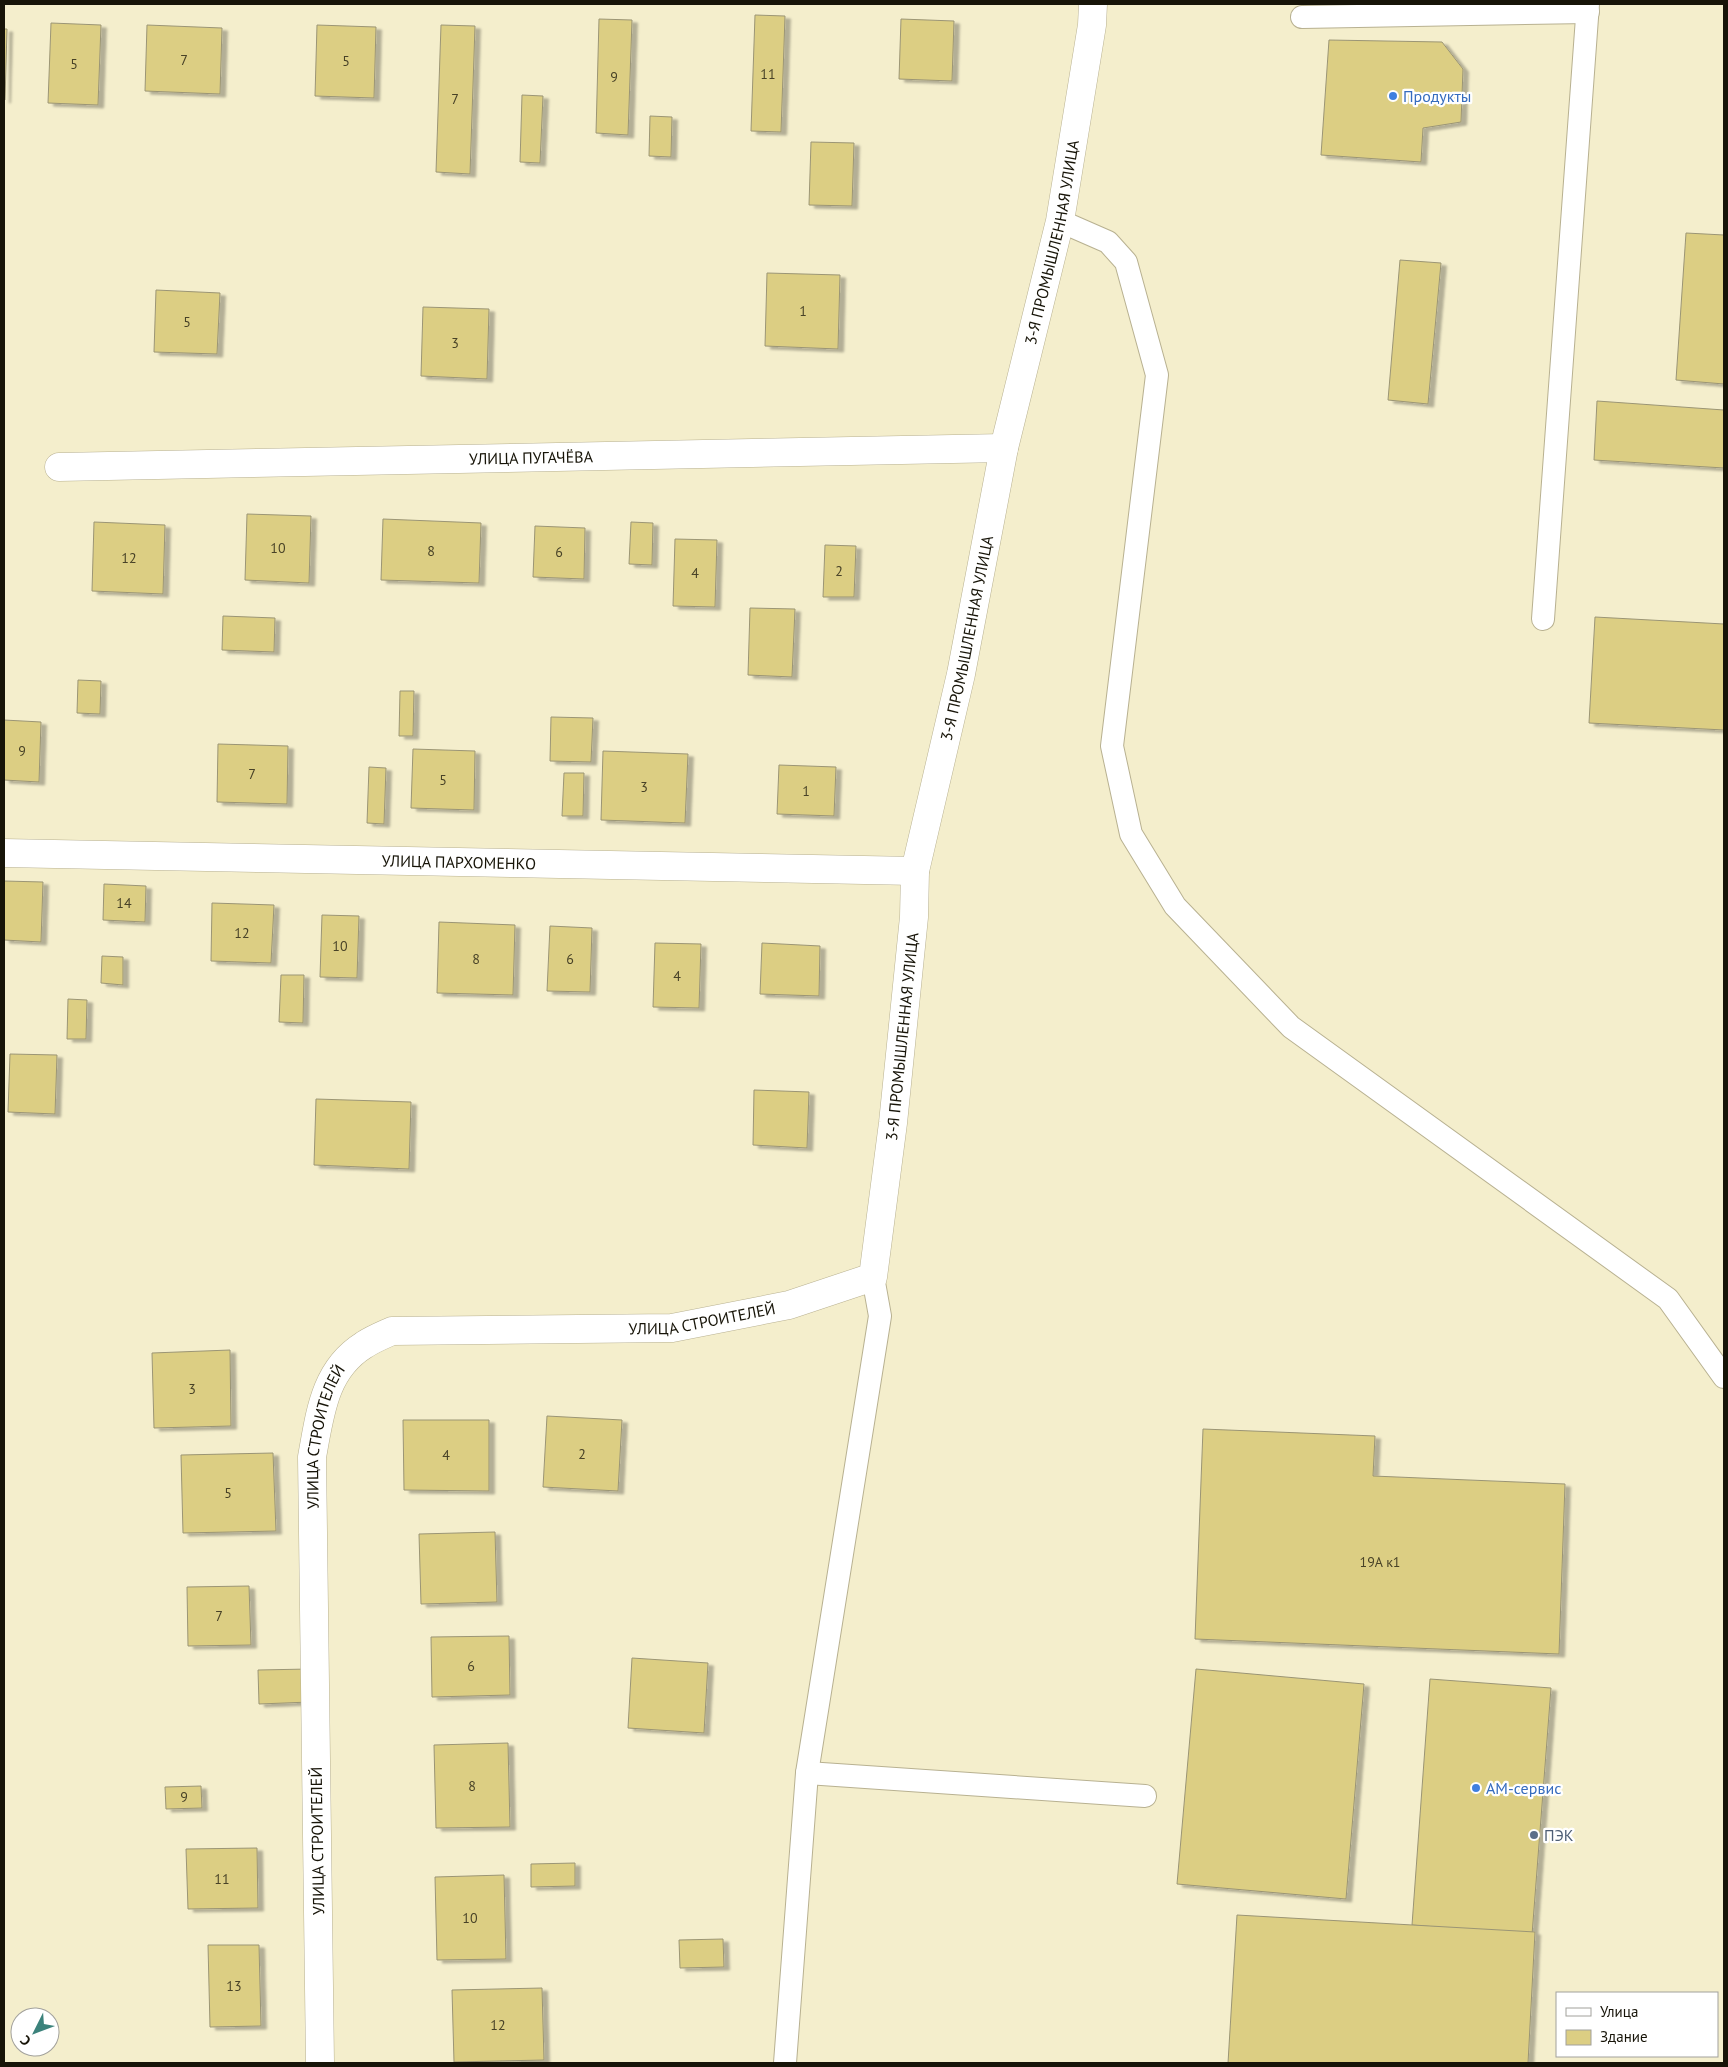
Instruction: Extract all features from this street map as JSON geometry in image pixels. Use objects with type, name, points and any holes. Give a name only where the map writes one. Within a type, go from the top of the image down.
[{"type":"street","name":"3-Я ПРОМЫШЛЕННАЯ УЛИЦА","points":[[874,1277],[893,1123],[914,916],[915,871],[961,674],[1004,448],[1060,221],[1092,25],[1093,4]]},
{"type":"street","name":"УЛИЦА ПУГАЧЁВА","points":[[59,467],[1004,448]]},
{"type":"street","name":"УЛИЦА ПАРХОМЕНКО","points":[[4,852],[915,871]]},
{"type":"street","name":"УЛИЦА СТРОИТЕЛЕЙ","points":[[320,2063],[312,1457],[322,1402],[337,1370],[363,1345],[392,1331],[672,1328],[789,1305],[874,1277]]},
{"type":"lane","points":[[1302,17],[1588,8],[1544,619]]},
{"type":"lane","points":[[1060,221],[1108,242],[1126,262],[1157,375],[1112,746],[1130,834],[1175,906],[1291,1027],[1668,1299],[1724,1377]]},
{"type":"lane","points":[[785,2063],[807,1774],[880,1316],[874,1277]]},
{"type":"lane","points":[[807,1774],[1145,1796]]},
{"type":"building","points":[[755,15],[785,16],[781,132],[751,131]]},
{"type":"building","points":[[599,19],[632,20],[628,135],[596,133]]},
{"type":"building","points":[[901,19],[954,21],[952,81],[899,79]]},
{"type":"building","points":[[51,23],[101,25],[98,105],[48,103]]},
{"type":"building","points":[[147,25],[222,28],[220,94],[145,91]]},
{"type":"building","points":[[317,25],[376,27],[374,98],[315,96]]},
{"type":"building","points":[[441,25],[475,26],[470,174],[436,172]]},
{"type":"building","points":[[4,29],[7,29],[5,100],[4,100]]},
{"type":"building","name":"Продукты","points":[[1329,40],[1442,42],[1463,69],[1461,122],[1423,128],[1421,162],[1321,155]]},
{"type":"building","points":[[522,95],[543,96],[540,163],[520,162]]},
{"type":"building","points":[[650,116],[672,117],[671,157],[649,156]]},
{"type":"building","points":[[811,142],[854,143],[852,206],[809,205]]},
{"type":"building","points":[[1686,233],[1724,235],[1724,384],[1676,380]]},
{"type":"building","points":[[1400,260],[1441,263],[1428,404],[1388,400]]},
{"type":"building","points":[[767,273],[840,275],[838,349],[765,346]]},
{"type":"building","points":[[156,290],[220,293],[217,354],[154,352]]},
{"type":"building","points":[[423,307],[489,309],[487,379],[421,376]]},
{"type":"building","points":[[1597,401],[1724,410],[1724,468],[1594,460]]},
{"type":"building","points":[[247,514],[311,516],[309,583],[245,580]]},
{"type":"building","points":[[383,519],[481,523],[479,583],[381,580]]},
{"type":"building","points":[[94,522],[165,525],[163,594],[92,591]]},
{"type":"building","points":[[631,522],[653,523],[652,565],[629,564]]},
{"type":"building","points":[[535,526],[585,528],[584,579],[533,577]]},
{"type":"building","points":[[675,539],[717,540],[715,607],[673,606]]},
{"type":"building","points":[[825,545],[856,546],[854,597],[823,597]]},
{"type":"building","points":[[750,608],[795,609],[792,677],[748,675]]},
{"type":"building","points":[[223,616],[275,618],[274,652],[222,650]]},
{"type":"building","points":[[1595,617],[1724,624],[1724,730],[1589,723]]},
{"type":"building","points":[[78,680],[101,681],[100,714],[77,713]]},
{"type":"building","points":[[400,691],[414,691],[413,736],[399,736]]},
{"type":"building","points":[[551,717],[593,718],[591,762],[550,761]]},
{"type":"building","points":[[4,720],[41,722],[39,782],[4,780]]},
{"type":"building","points":[[218,744],[288,746],[287,804],[217,802]]},
{"type":"building","points":[[413,749],[475,751],[474,810],[411,808]]},
{"type":"building","points":[[603,751],[688,754],[685,823],[601,820]]},
{"type":"building","points":[[779,765],[836,767],[834,816],[777,814]]},
{"type":"building","points":[[369,767],[386,768],[384,824],[367,823]]},
{"type":"building","points":[[564,773],[584,773],[583,816],[562,816]]},
{"type":"building","points":[[4,881],[43,882],[41,942],[4,940]]},
{"type":"building","points":[[104,884],[146,886],[145,922],[103,920]]},
{"type":"building","points":[[212,903],[274,905],[271,963],[211,961]]},
{"type":"building","points":[[322,915],[359,916],[357,978],[320,977]]},
{"type":"building","points":[[439,922],[515,925],[513,995],[437,993]]},
{"type":"building","points":[[550,926],[592,928],[590,992],[547,991]]},
{"type":"building","points":[[655,943],[701,944],[699,1008],[653,1007]]},
{"type":"building","points":[[762,943],[820,946],[819,996],[760,994]]},
{"type":"building","points":[[102,956],[123,957],[123,985],[101,983]]},
{"type":"building","points":[[281,975],[304,975],[303,1023],[279,1022]]},
{"type":"building","points":[[68,999],[87,1000],[86,1039],[67,1039]]},
{"type":"building","points":[[10,1054],[57,1055],[55,1114],[8,1112]]},
{"type":"building","points":[[754,1090],[809,1092],[807,1148],[753,1145]]},
{"type":"building","points":[[316,1099],[411,1102],[409,1169],[314,1165]]},
{"type":"building","points":[[230,1350],[231,1426],[154,1428],[152,1353]]},
{"type":"building","points":[[547,1416],[622,1420],[618,1491],[543,1487]]},
{"type":"building","points":[[403,1420],[489,1420],[489,1491],[404,1490]]},
{"type":"building","points":[[1203,1429],[1375,1436],[1373,1476],[1565,1484],[1559,1654],[1195,1639]]},
{"type":"building","points":[[273,1453],[276,1531],[183,1533],[181,1455]]},
{"type":"building","points":[[495,1532],[497,1602],[421,1604],[419,1534]]},
{"type":"building","points":[[249,1586],[251,1645],[188,1646],[187,1587]]},
{"type":"building","points":[[509,1636],[510,1695],[432,1697],[431,1637]]},
{"type":"building","points":[[632,1658],[708,1663],[704,1733],[628,1728]]},
{"type":"building","points":[[309,1669],[310,1702],[259,1704],[258,1670]]},
{"type":"building","points":[[1196,1669],[1364,1684],[1346,1899],[1177,1884]]},
{"type":"building","points":[[1430,1679],[1551,1688],[1532,1935],[1412,1925]]},
{"type":"building","points":[[508,1743],[510,1827],[436,1828],[434,1745]]},
{"type":"building","points":[[201,1786],[202,1808],[166,1809],[165,1787]]},
{"type":"building","points":[[257,1848],[258,1908],[188,1909],[186,1849]]},
{"type":"building","points":[[575,1863],[575,1886],[531,1887],[531,1864]]},
{"type":"building","points":[[504,1875],[506,1959],[437,1960],[435,1877]]},
{"type":"building","points":[[1237,1915],[1535,1932],[1528,2063],[1228,2063]]},
{"type":"building","points":[[723,1939],[724,1967],[680,1968],[679,1940]]},
{"type":"building","points":[[208,1945],[259,1945],[261,2026],[210,2027]]},
{"type":"building","points":[[542,1988],[544,2060],[454,2062],[452,1990]]},
{"type":"place","name":"Продукты","points":[[1393,96]]},
{"type":"place","name":"АМ-сервис","points":[[1476,1788]]},
{"type":"place","name":"ПЭК","points":[[1534,1835]]}]
